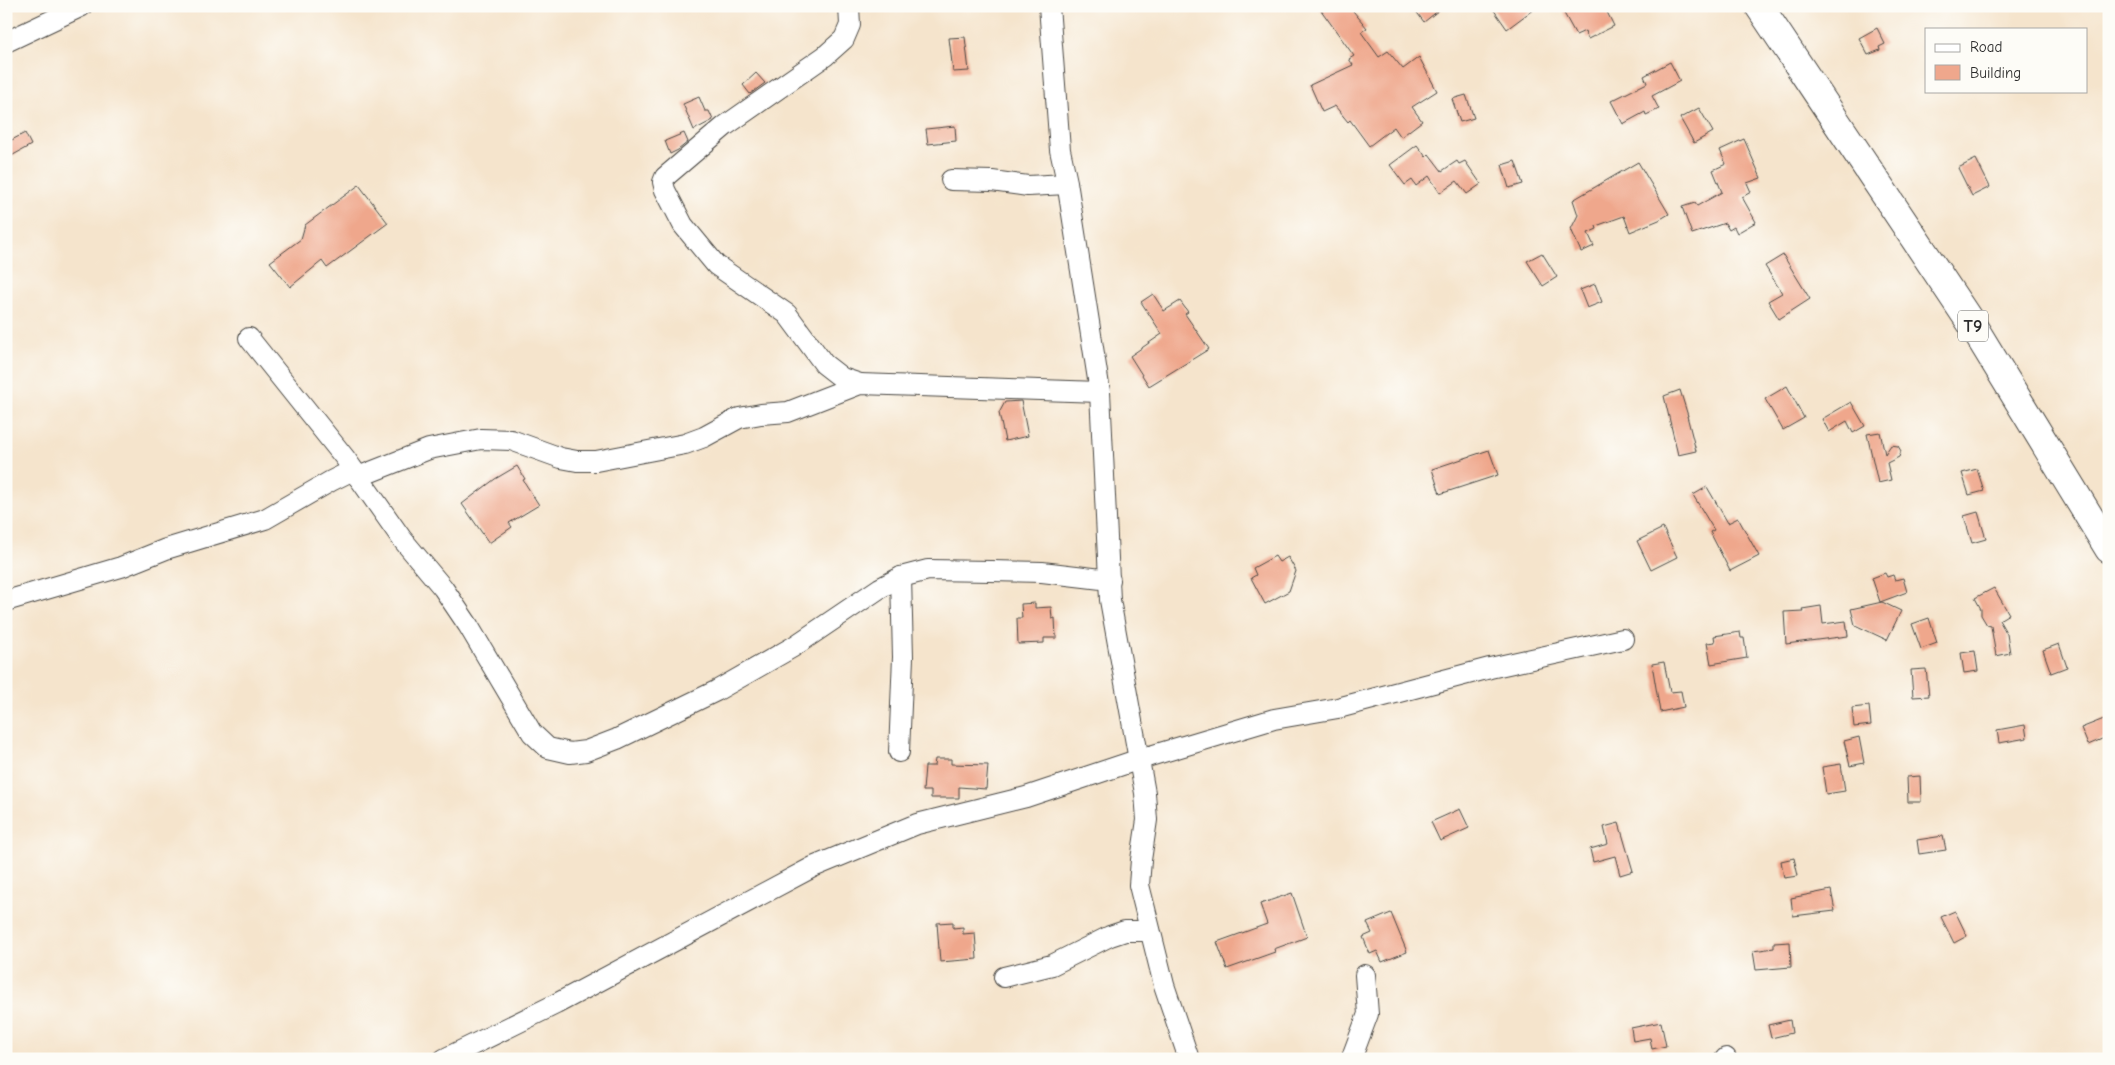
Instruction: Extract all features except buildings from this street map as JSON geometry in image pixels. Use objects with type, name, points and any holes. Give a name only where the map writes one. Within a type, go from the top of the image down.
[{"type":"highway","name":"T9","points":[[1759,6],[1971,323],[2109,549]]},
{"type":"street","points":[[6,42],[82,6]]},
{"type":"street","points":[[849,6],[850,25],[844,39],[818,61],[725,126],[665,177],[663,182],[665,190],[683,225],[716,265],[787,314],[824,364],[842,378],[860,384],[1100,392]]},
{"type":"street","points":[[1049,6],[1060,150],[1068,184],[1100,392],[1110,600],[1145,793],[1147,820],[1139,885],[1164,985],[1189,1059]]},
{"type":"street","points":[[951,180],[992,181],[1028,186],[1068,184]]},
{"type":"street","points":[[250,338],[356,474],[402,539],[453,602],[532,733],[548,748],[570,753],[586,751],[617,740],[716,691],[793,647],[873,593],[901,577],[928,570],[991,570],[1042,572],[1110,580]]},
{"type":"street","points":[[6,601],[121,568],[166,549],[265,519],[356,474],[429,449],[481,439],[511,440],[561,458],[577,461],[596,460],[685,444],[739,418],[788,412],[860,384]]},
{"type":"street","points":[[899,752],[903,657],[901,577]]},
{"type":"street","points":[[444,1059],[556,1004],[813,867],[917,824],[1026,797],[1140,759],[1274,719],[1338,708],[1490,668],[1623,639]]},
{"type":"street","points":[[1004,977],[1052,966],[1110,936],[1126,931],[1150,931]]},
{"type":"street","points":[[1353,1059],[1354,1049],[1368,1014],[1365,975]]}]
